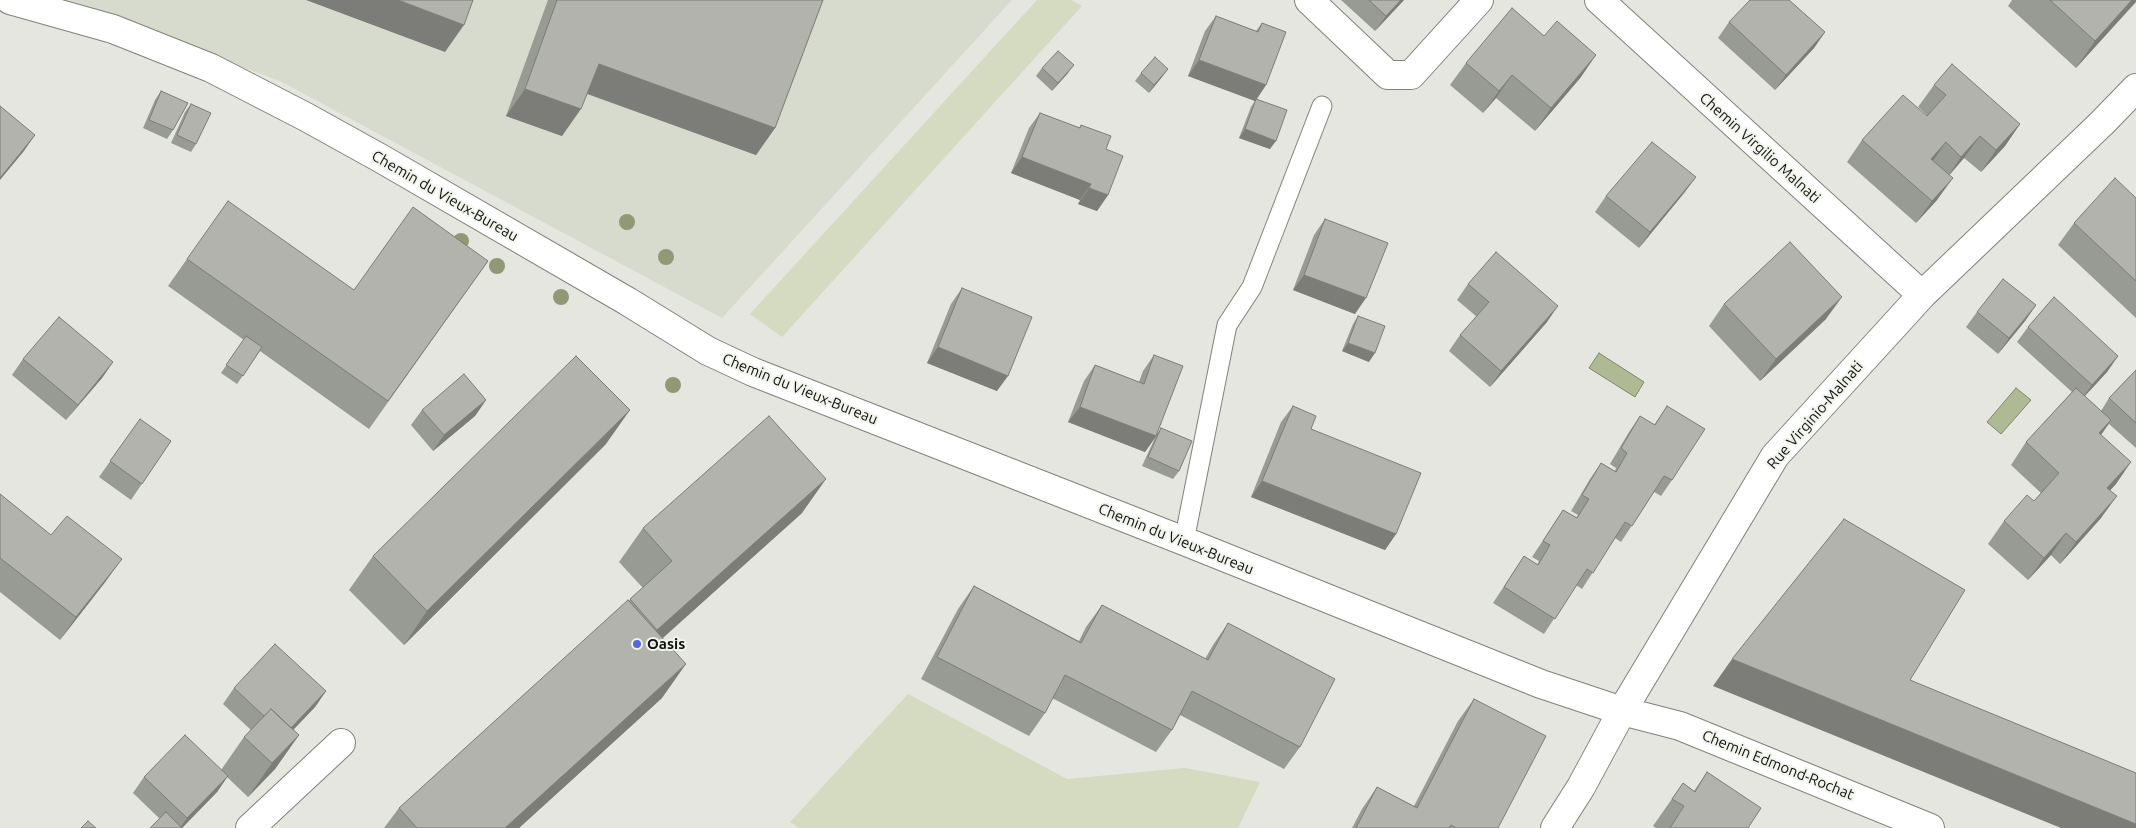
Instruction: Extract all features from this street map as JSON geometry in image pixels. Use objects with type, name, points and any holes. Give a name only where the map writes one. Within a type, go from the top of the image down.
[{"type":"street","name":"Chemin du Vieux-Bureau","points":[[10,0],[112,29],[211,68],[380,158],[627,301],[708,351],[752,372],[1184,541],[1541,684],[1622,711]]},
{"type":"street","points":[[1309,0],[1388,74],[1411,75],[1479,0]]},
{"type":"street","name":"Chemin Virgilio Malnati","points":[[1599,0],[1922,295]]},
{"type":"street","name":"Rue Virginio-Malnati","points":[[1556,828],[1581,788],[1622,711],[1775,456],[1922,295],[2102,123],[2136,88]]},
{"type":"street","name":"Chemin Edmond-Rochat","points":[[1622,711],[1680,726],[1930,828]]},
{"type":"street","points":[[250,828],[341,743]]},
{"type":"lane","points":[[1184,541],[1227,325],[1252,287],[1322,106]]},
{"type":"shaded area","points":[[59,0],[1012,0],[722,318],[280,81]]},
{"type":"shaded area","points":[[1037,0],[1071,0],[1082,6],[782,337],[750,314]]},
{"type":"shaded area","points":[[1599,353],[1644,382],[1635,397],[1589,368]]},
{"type":"shaded area","points":[[2016,388],[2031,400],[2001,434],[1987,422]]},
{"type":"shaded area","points":[[908,694],[1067,779],[1185,768],[1260,782],[1238,828],[799,828],[790,822]]},
{"type":"building","points":[[398,0],[473,0],[464,25]]},
{"type":"building","points":[[557,0],[823,0],[775,128],[599,64],[581,109],[525,89]]},
{"type":"building","points":[[1369,0],[1401,0],[1386,16]]},
{"type":"building","points":[[1750,0],[1789,0],[1825,32],[1786,75],[1729,22]]},
{"type":"building","points":[[2050,0],[2132,0],[2095,41]]},
{"type":"building","points":[[1512,8],[1544,36],[1557,21],[1596,55],[1551,108],[1512,75],[1499,91],[1466,63]]},
{"type":"building","points":[[1216,16],[1258,32],[1262,23],[1286,32],[1266,85],[1199,60]]},
{"type":"building","points":[[1058,51],[1074,65],[1058,83],[1042,68]]},
{"type":"building","points":[[1155,57],[1168,69],[1154,85],[1141,73]]},
{"type":"building","points":[[1952,64],[2020,124],[1996,150],[1980,136],[1961,157],[1946,142],[1931,159],[1953,178],[1932,201],[1862,140],[1903,95],[1927,116],[1946,95],[1934,85]]},
{"type":"building","points":[[161,91],[188,103],[173,130],[149,120]]},
{"type":"building","points":[[1256,99],[1287,110],[1276,141],[1245,129]]},
{"type":"building","points":[[191,104],[211,113],[196,144],[177,135]]},
{"type":"building","points":[[0,106],[35,135],[0,178]]},
{"type":"building","points":[[1040,113],[1080,128],[1081,125],[1111,136],[1106,149],[1123,156],[1108,195],[1089,188],[1091,184],[1022,157]]},
{"type":"building","points":[[1652,142],[1696,177],[1650,232],[1606,196]]},
{"type":"building","points":[[2115,178],[2136,198],[2136,281],[2074,223]]},
{"type":"building","points":[[228,201],[354,290],[413,207],[488,261],[388,401],[187,259]]},
{"type":"building","points":[[1325,219],[1388,243],[1366,298],[1304,275]]},
{"type":"building","points":[[1790,242],[1842,297],[1776,359],[1724,304]]},
{"type":"building","points":[[1496,252],[1558,306],[1501,371],[1460,335],[1489,302],[1468,284]]},
{"type":"building","points":[[2003,279],[2036,305],[2009,338],[1977,312]]},
{"type":"building","points":[[962,288],[1032,317],[1008,376],[938,347]]},
{"type":"building","points":[[2054,297],[2118,356],[2092,385],[2028,327]]},
{"type":"building","points":[[1358,316],[1385,326],[1375,353],[1348,343]]},
{"type":"building","points":[[59,317],[113,362],[78,405],[23,359]]},
{"type":"building","points":[[246,336],[262,347],[243,376],[226,365]]},
{"type":"building","points":[[1154,355],[1183,366],[1156,436],[1080,407],[1095,365],[1144,384]]},
{"type":"building","points":[[576,356],[630,410],[427,611],[373,556]]},
{"type":"building","points":[[2136,370],[2136,423],[2109,398]]},
{"type":"building","points":[[464,374],[486,400],[444,435],[422,410]]},
{"type":"building","points":[[2076,388],[2111,420],[2099,433],[2131,462],[2107,488],[2117,496],[2076,542],[2066,533],[2044,558],[2004,521],[2027,495],[2034,501],[2059,473],[2026,442]]},
{"type":"building","points":[[1293,406],[1316,416],[1311,429],[1421,473],[1396,534],[1262,481]]},
{"type":"building","points":[[1667,406],[1705,429],[1672,480],[1664,476],[1632,526],[1625,522],[1593,573],[1587,569],[1555,619],[1504,587],[1524,556],[1538,565],[1550,545],[1543,541],[1563,510],[1577,518],[1589,499],[1582,495],[1601,463],[1616,472],[1627,453],[1621,448],[1640,416],[1655,425]]},
{"type":"building","points":[[769,416],[826,479],[657,630],[630,599],[672,561],[643,528]]},
{"type":"building","points":[[140,419],[171,441],[142,484],[110,461]]},
{"type":"building","points":[[1161,428],[1192,441],[1179,471],[1148,457]]},
{"type":"building","points":[[0,494],[51,535],[67,516],[122,559],[76,617],[0,558]]},
{"type":"building","points":[[1844,519],[1965,590],[1910,680],[2136,773],[2136,824],[1732,659]]},
{"type":"building","points":[[974,586],[1081,643],[1102,605],[1208,660],[1228,623],[1335,679],[1300,747],[1192,691],[1172,730],[1065,675],[1045,713],[937,657]]},
{"type":"building","points":[[628,600],[686,664],[505,828],[417,828],[399,808]]},
{"type":"building","points":[[275,644],[326,691],[291,728],[271,709],[264,716],[234,688]]},
{"type":"building","points":[[1474,699],[1546,736],[1498,828],[1456,828],[1451,825],[1449,828],[1356,828],[1377,787],[1417,808]]},
{"type":"building","points":[[271,709],[299,735],[272,763],[244,737]]},
{"type":"building","points":[[185,735],[228,776],[187,818],[144,777]]},
{"type":"building","points":[[1707,772],[1761,808],[1748,828],[1670,828],[1684,806],[1672,799],[1683,783],[1695,792]]},
{"type":"building","points":[[166,812],[182,828],[150,828]]},
{"type":"building","points":[[88,821],[96,828],[81,828]]},
{"type":"place","name":"Oasis","points":[[637,644]]}]
